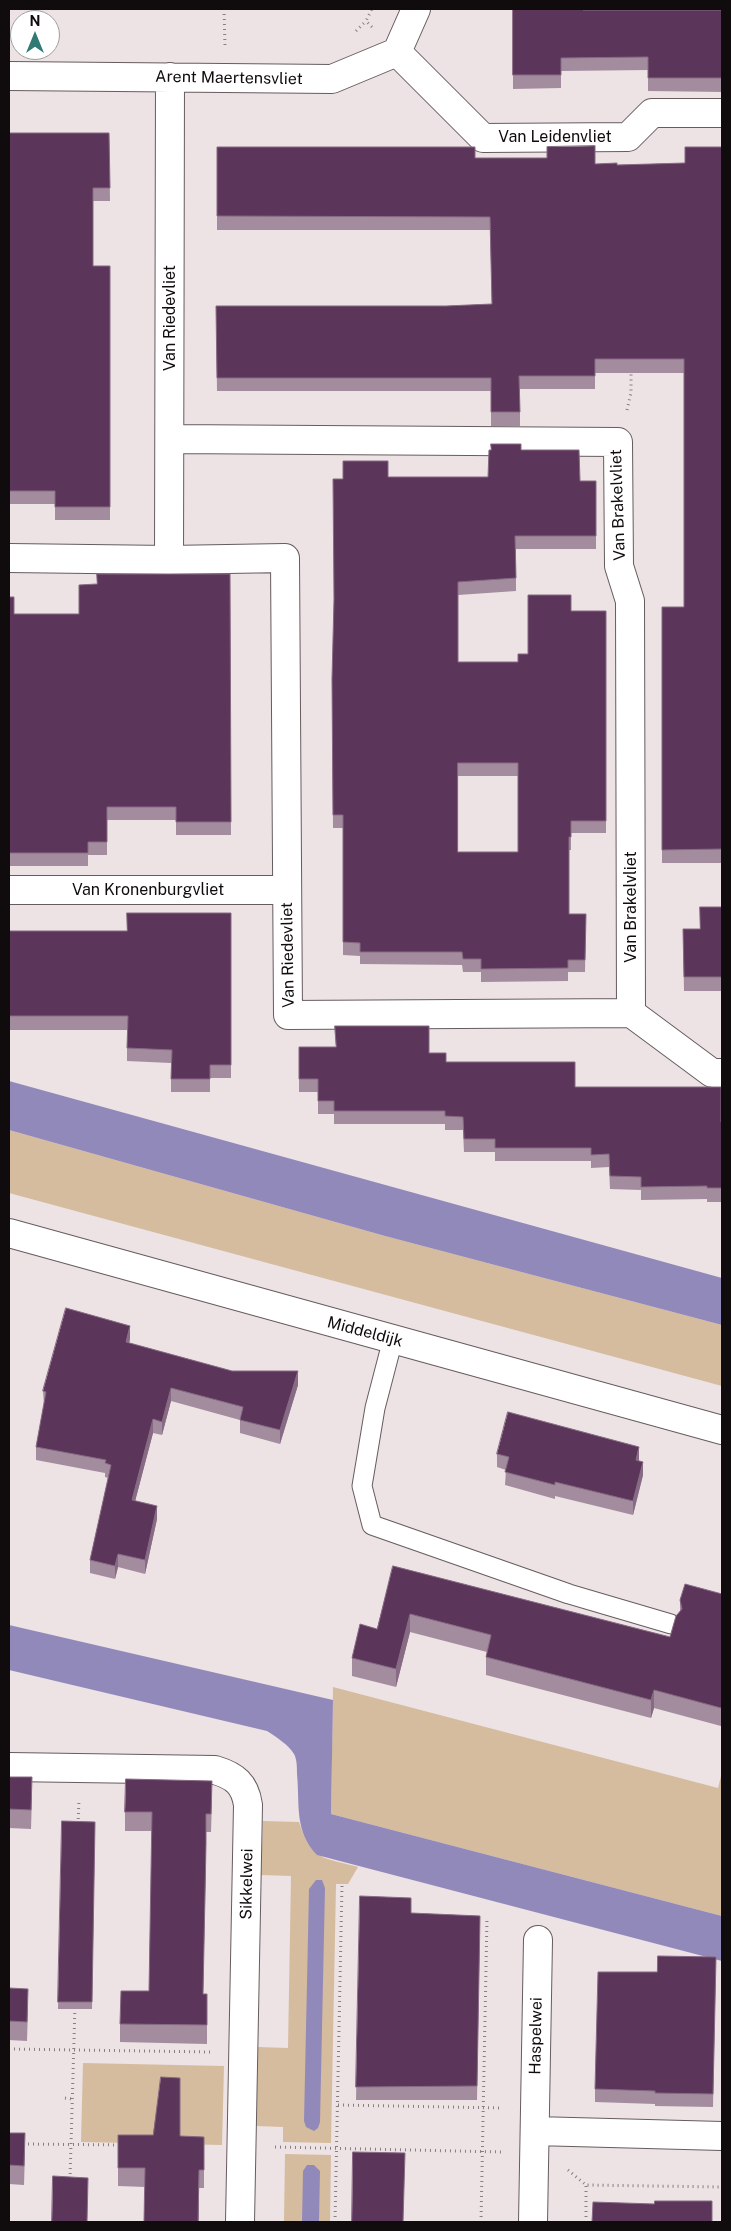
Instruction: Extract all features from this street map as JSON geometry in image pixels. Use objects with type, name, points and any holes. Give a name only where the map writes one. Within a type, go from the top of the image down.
[{"type":"street","points":[[397,52],[416,9]]},
{"type":"street","name":"Arent Maertensvliet","points":[[9,76],[332,79],[397,52]]},
{"type":"street","name":"Van Leidenvliet","points":[[397,52],[483,138],[628,137],[652,113],[722,113]]},
{"type":"street","name":"Van Riedevliet","points":[[169,560],[170,77]]},
{"type":"street","name":"Van Brakelvliet","points":[[170,439],[618,442],[619,566],[630,601],[631,1013]]},
{"type":"street","name":"Van Riedevliet","points":[[9,558],[169,560],[285,558],[288,1015],[631,1013]]},
{"type":"street","name":"Van Kronenburgvliet","points":[[9,890],[287,890]]},
{"type":"street","points":[[631,1013],[712,1073],[722,1073]]},
{"type":"street","name":"Middeldijk","points":[[9,1233],[722,1430]]},
{"type":"street","name":"Sikkelwei","points":[[9,1766],[215,1770],[230,1774],[246,1793],[248,1805],[240,2222]]},
{"type":"street","name":"Haspelwei","points":[[533,2222],[538,1940]]},
{"type":"street","points":[[535,2142],[722,2136]]},
{"type":"lane","points":[[393,1340],[375,1408],[362,1486],[372,1525],[569,1594],[671,1624]]},
{"type":"path","points":[[618,442],[632,393],[631,364]]},
{"type":"path","points":[[78,1826],[79,1767]]},
{"type":"path","points":[[335,2222],[342,1885]]},
{"type":"path","points":[[481,2222],[487,1917]]},
{"type":"path","points":[[70,2183],[75,2002]]},
{"type":"path","points":[[9,2049],[244,2053]]},
{"type":"path","points":[[64,2098],[72,2099]]},
{"type":"path","points":[[242,2148],[337,2148],[483,2152],[535,2142],[586,2185],[722,2187]]},
{"type":"path","points":[[18,2143],[128,2146]]},
{"type":"path","points":[[586,2185],[586,2222]]},
{"type":"shaded area","points":[[9,1081],[722,1278],[722,1325],[385,1236],[9,1130]]},
{"type":"shaded area","points":[[9,1130],[385,1236],[722,1325],[722,1386],[9,1193]]},
{"type":"shaded area","points":[[9,1625],[333,1700],[331,1814],[722,1916],[722,1961],[317,1855],[310,1846],[301,1827],[296,1758],[289,1747],[282,1741],[267,1731],[9,1670]]},
{"type":"shaded area","points":[[333,1687],[718,1788],[722,1772],[722,1916],[331,1814]]},
{"type":"shaded area","points":[[263,1821],[299,1822],[304,1835],[314,1851],[327,1859],[358,1867],[348,1884],[336,1884],[331,2143],[283,2142],[283,2127],[256,2126],[258,2047],[288,2048],[291,1876],[261,1875]]},
{"type":"shaded area","points":[[316,1880],[322,1880],[325,1888],[320,2122],[318,2128],[314,2131],[306,2127],[304,2121],[309,1889]]},
{"type":"shaded area","points":[[83,2063],[224,2066],[222,2145],[81,2142]]},
{"type":"shaded area","points":[[285,2154],[331,2155],[330,2222],[284,2222]]},
{"type":"shaded area","points":[[307,2165],[314,2165],[320,2171],[319,2222],[302,2222],[303,2171]]},
{"type":"building","points":[[513,9],[722,10],[722,78],[648,78],[648,57],[561,58],[561,75],[513,75]]},
{"type":"building","points":[[9,133],[109,133],[110,188],[93,188],[93,266],[110,266],[110,507],[55,507],[55,491],[9,491]]},
{"type":"building","points":[[595,146],[595,164],[617,163],[617,165],[685,163],[685,147],[722,147],[722,849],[662,850],[662,607],[684,607],[684,359],[595,359],[595,376],[519,376],[520,412],[491,412],[491,378],[217,378],[216,306],[446,306],[492,304],[490,217],[217,216],[217,147],[475,147],[475,158],[547,158],[547,147]]},
{"type":"building","points":[[491,444],[521,444],[521,450],[579,450],[580,481],[596,481],[596,536],[515,536],[516,578],[458,582],[458,662],[518,662],[518,654],[528,654],[528,595],[571,595],[571,611],[606,611],[606,821],[571,821],[571,837],[569,837],[569,914],[586,914],[585,960],[568,960],[568,968],[481,969],[481,959],[463,959],[462,952],[360,952],[360,943],[343,942],[343,815],[333,815],[333,479],[343,479],[343,461],[388,461],[388,477],[488,477],[489,450],[491,450]],"holes":[[[458,763],[518,763],[518,852],[458,852]]]},
{"type":"building","points":[[97,574],[230,574],[231,822],[176,822],[176,807],[107,807],[107,842],[88,842],[88,853],[9,853],[9,597],[14,597],[14,614],[79,614],[79,585],[97,584]]},
{"type":"building","points":[[700,907],[722,907],[722,977],[684,977],[683,929],[700,929]]},
{"type":"building","points":[[127,913],[231,913],[231,1065],[210,1065],[210,1079],[171,1079],[172,1050],[127,1048],[128,1016],[9,1016],[9,931],[127,931]]},
{"type":"building","points":[[335,1026],[429,1026],[429,1053],[446,1053],[446,1062],[575,1062],[575,1087],[721,1087],[722,1188],[707,1188],[707,1186],[641,1187],[641,1177],[610,1176],[609,1154],[591,1155],[591,1148],[495,1148],[495,1139],[464,1139],[463,1117],[445,1116],[445,1111],[334,1111],[334,1101],[318,1101],[318,1079],[299,1079],[299,1047],[336,1047]]},
{"type":"building","points":[[66,1308],[130,1326],[126,1342],[232,1371],[298,1371],[280,1430],[240,1420],[243,1407],[171,1388],[162,1422],[153,1419],[132,1500],[157,1506],[145,1560],[118,1554],[115,1566],[90,1560],[111,1465],[105,1463],[106,1460],[36,1447],[46,1392],[43,1391]]},
{"type":"building","points":[[508,1412],[639,1447],[636,1460],[643,1462],[633,1501],[555,1482],[555,1485],[505,1472],[509,1457],[497,1454]]},
{"type":"building","points":[[393,1566],[670,1637],[676,1616],[682,1609],[680,1600],[685,1584],[722,1594],[721,1708],[654,1690],[651,1700],[486,1657],[491,1635],[410,1614],[396,1669],[352,1658],[360,1624],[377,1629]]},
{"type":"building","points":[[9,1777],[32,1777],[31,1810],[9,1809]]},
{"type":"building","points":[[126,1779],[212,1781],[211,1814],[206,1814],[203,1994],[207,1994],[207,2025],[120,2024],[121,1991],[149,1991],[152,1812],[125,1812]]},
{"type":"building","points":[[62,1821],[95,1822],[92,2002],[58,2002]]},
{"type":"building","points":[[360,1896],[411,1898],[411,1913],[480,1916],[477,2086],[356,2087]]},
{"type":"building","points":[[658,1956],[716,1957],[713,2094],[595,2089],[598,1972],[657,1972]]},
{"type":"building","points":[[9,1988],[28,1989],[27,2022],[9,2021]]},
{"type":"building","points":[[161,2077],[180,2078],[180,2136],[204,2137],[204,2170],[199,2170],[198,2222],[144,2222],[145,2168],[118,2168],[118,2135],[153,2135]]},
{"type":"building","points":[[9,2133],[25,2133],[24,2166],[9,2165]]},
{"type":"building","points":[[353,2152],[405,2153],[403,2222],[352,2222]]},
{"type":"building","points":[[53,2176],[88,2178],[87,2222],[52,2222]]},
{"type":"building","points":[[655,2201],[712,2201],[712,2222],[592,2222],[593,2202],[654,2204]]}]
